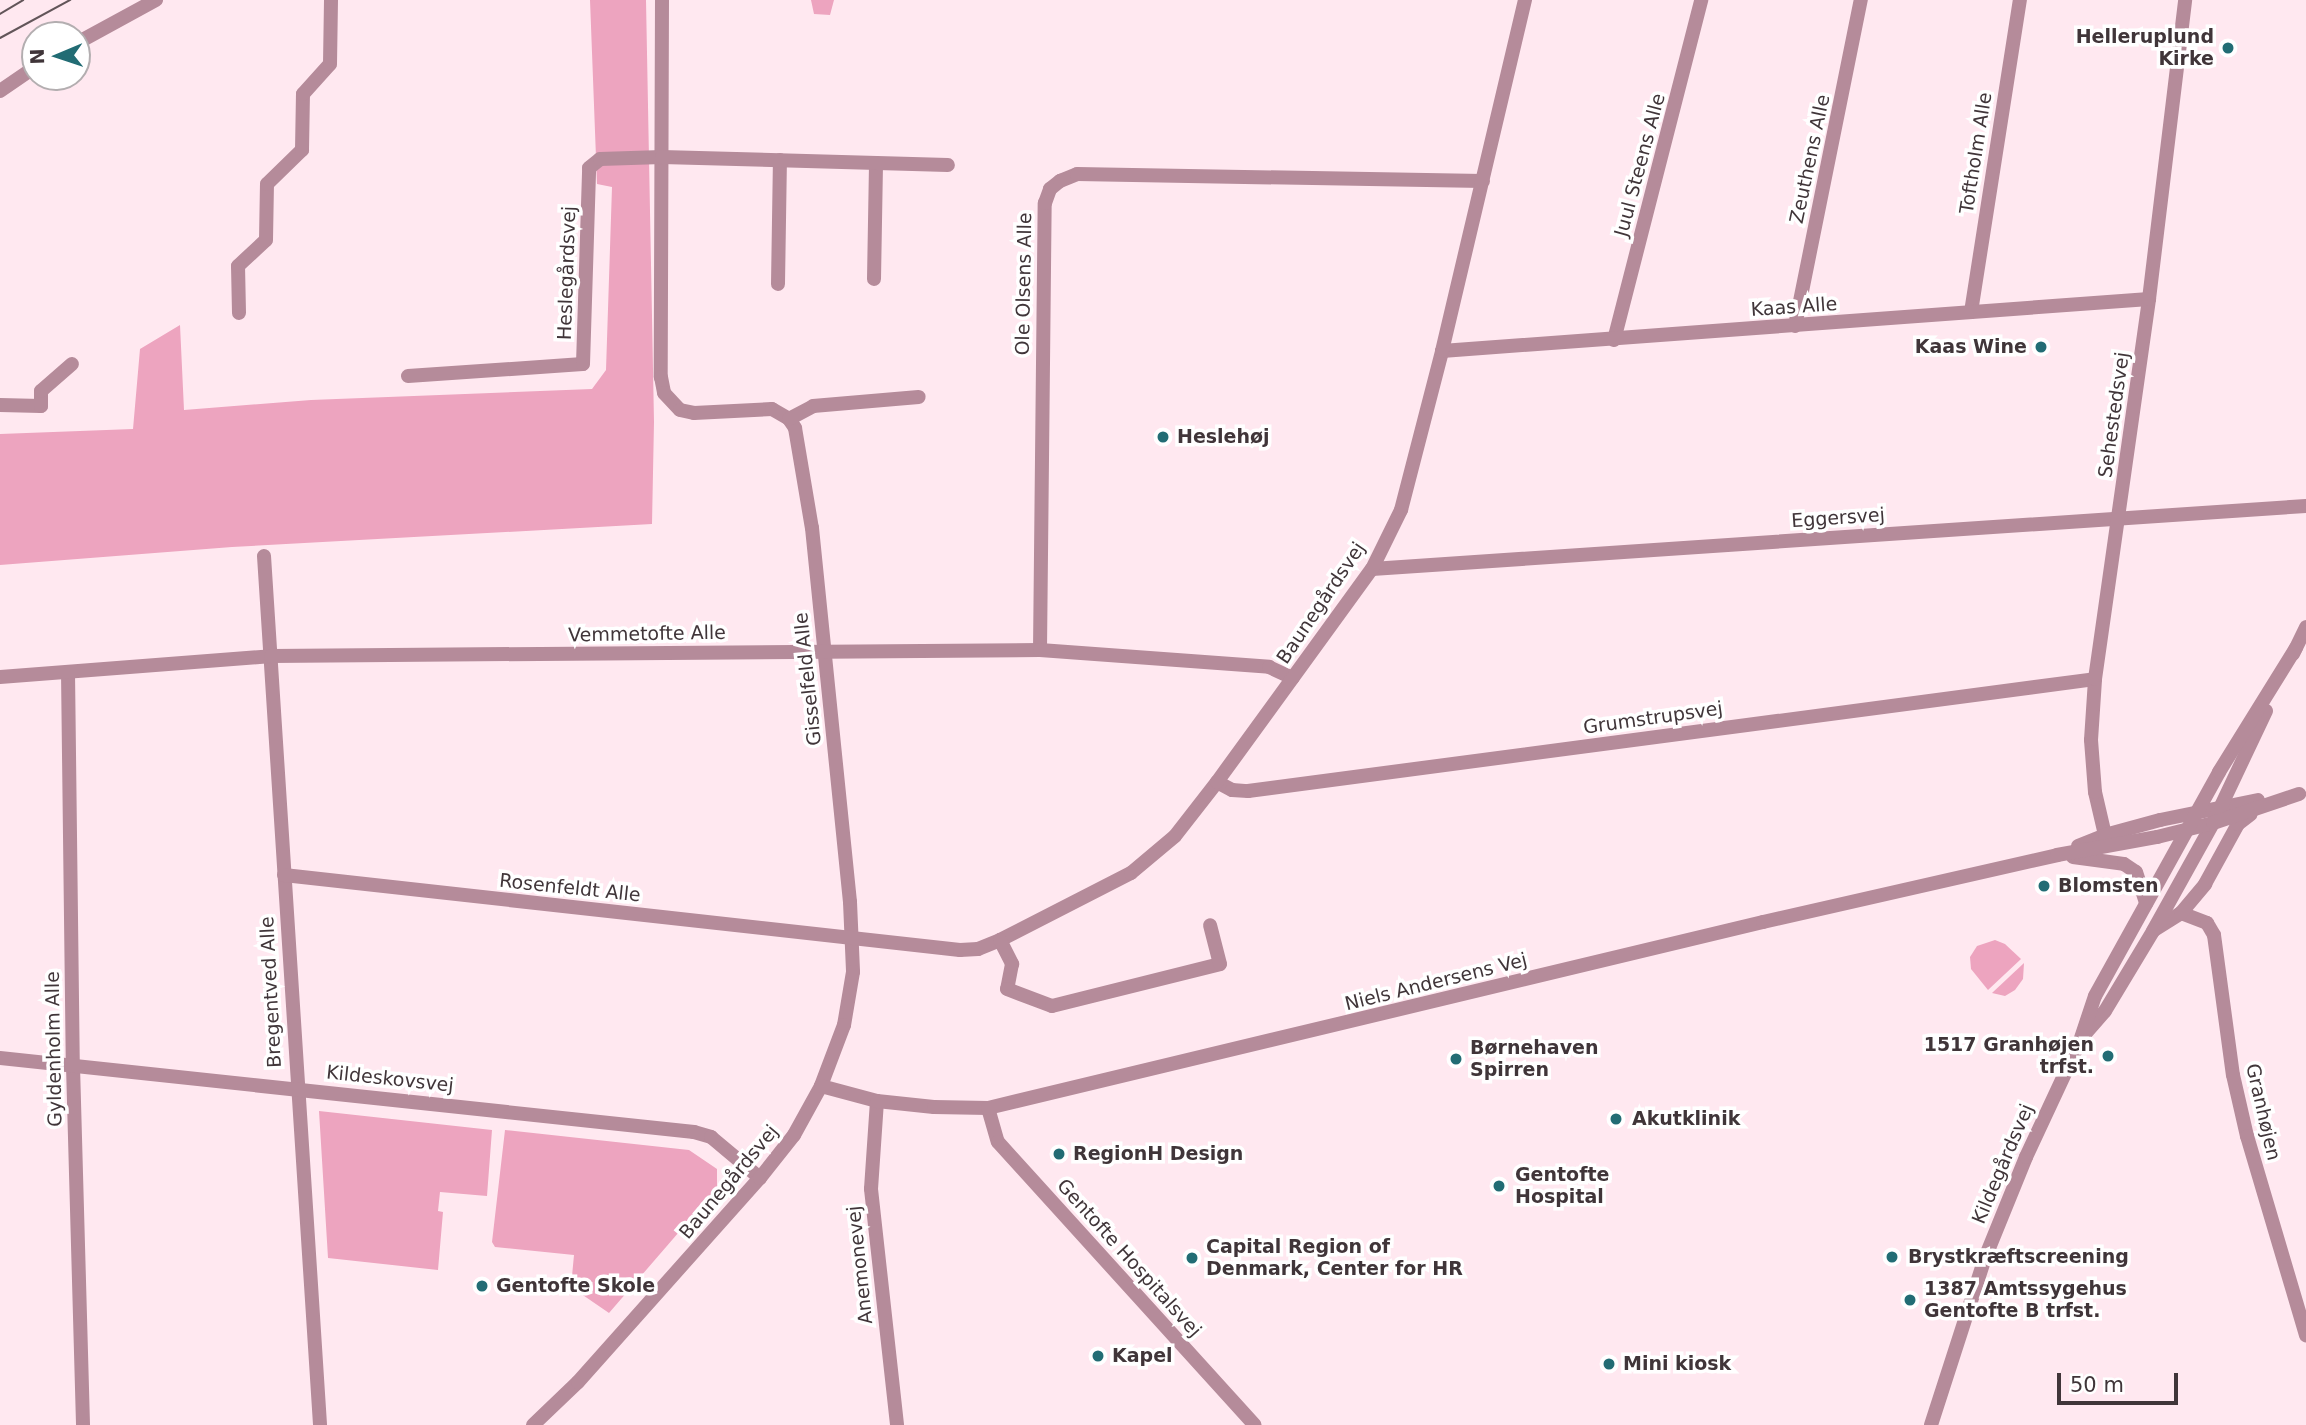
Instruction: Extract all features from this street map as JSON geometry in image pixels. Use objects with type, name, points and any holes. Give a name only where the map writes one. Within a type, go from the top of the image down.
[{"type":"street","points":[[91,35],[156,0]]},
{"type":"street","points":[[239,313],[238,266],[266,240],[267,184],[302,150],[303,94],[330,64],[331,0]]},
{"type":"street","points":[[662,0],[661,377],[664,393],[680,410],[694,413],[772,409],[789,419],[813,406],[919,397]]},
{"type":"street","name":"Baunegårdsvej","points":[[533,1425],[578,1382],[760,1178],[794,1135],[821,1086],[844,1025],[853,972],[852,938],[960,950],[978,949],[1131,873],[1175,836],[1372,569],[1408,487],[1525,0]]},
{"type":"street","name":"Juul Steens Alle","points":[[1614,340],[1701,0]]},
{"type":"street","name":"Zeuthens Alle","points":[[1795,326],[1861,0]]},
{"type":"street","name":"Toftholm Alle","points":[[1971,312],[2020,0]]},
{"type":"street","name":"Sehestedsvej","points":[[2114,862],[2095,792],[2091,740],[2095,678],[2149,299],[2185,0]]},
{"type":"street","points":[[0,91],[21,77]]},
{"type":"street","points":[[662,157],[948,165]]},
{"type":"street","name":"Heslegårdsvej","points":[[408,376],[583,364],[589,168],[600,159],[662,157]]},
{"type":"street","points":[[778,284],[780,160]]},
{"type":"street","points":[[874,279],[877,163]]},
{"type":"street","name":"Ole Olsens Alle","points":[[1040,650],[1045,204],[1050,190],[1060,181],[1077,174],[1483,181]]},
{"type":"street","name":"Kaas Alle","points":[[1442,352],[2149,299]]},
{"type":"street","points":[[0,405],[41,406],[41,391],[72,364]]},
{"type":"street","name":"Gisselfeld Alle","points":[[789,419],[795,428],[812,528],[852,938]]},
{"type":"street","name":"Eggersvej","points":[[1372,569],[2306,506]]},
{"type":"street","name":"Bregentved Alle","points":[[264,556],[296,1089],[320,1425]]},
{"type":"street","name":"Kildegårdsvej","points":[[2080,1041],[2105,1011],[2213,823],[2306,627]]},
{"type":"street","name":"Kildegårdsvej","points":[[1931,1425],[1984,1258],[2026,1157],[2080,1041],[2095,996],[2196,812],[2296,648]]},
{"type":"street","name":"Vemmetofte Alle","points":[[0,677],[271,656],[1040,650],[1269,667],[1293,678]]},
{"type":"street","name":"Gyldenholm Alle","points":[[68,672],[73,1066],[83,1425]]},
{"type":"street","name":"Grumstrupsvej","points":[[1217,782],[1232,790],[1248,791],[2095,678]]},
{"type":"street","name":"Niels Andersens Vej","points":[[821,1086],[877,1101],[934,1107],[988,1108],[2057,855],[2196,812],[2302,793]]},
{"type":"street","name":"Niels Andersens Vej","points":[[2107,841],[2186,830],[2302,793]]},
{"type":"street","name":"Kildegårdsvej","points":[[2153,931],[2181,913],[2205,884],[2238,824],[2260,807]]},
{"type":"street","points":[[2057,855],[2124,864],[2136,872],[2146,903]]},
{"type":"street","name":"Rosenfeldt Alle","points":[[284,875],[852,938]]},
{"type":"street","name":"Granhøjen","points":[[2181,913],[2207,923],[2214,935],[2233,1075],[2241,1111],[2306,1335]]},
{"type":"street","points":[[1000,940],[1013,964],[1007,989],[1052,1006],[1220,964],[1210,925]]},
{"type":"street","name":"Kildeskovsvej","points":[[0,1058],[694,1132],[711,1138],[760,1178]]},
{"type":"street","name":"Anemonevej","points":[[877,1101],[871,1189],[897,1425]]},
{"type":"street","name":"Gentofte Hospitalsvej","points":[[988,1108],[999,1143],[1255,1425]]},
{"type":"shaded area","points":[[590,0],[646,0],[654,422],[652,524],[232,547],[0,565],[0,434],[133,429],[140,349],[180,325],[184,410],[311,400],[592,389],[606,370],[612,187],[597,184]]},
{"type":"shaded area","points":[[811,0],[834,0],[830,15],[814,14]]},
{"type":"shaded area","points":[[1995,940],[2005,944],[2021,959],[1988,990],[1971,969],[1970,957],[1977,946]]},
{"type":"shaded area","points":[[2024,963],[2023,979],[2015,990],[2005,996],[1992,993]]},
{"type":"shaded area","points":[[319,1111],[492,1130],[487,1196],[440,1192],[438,1211],[443,1212],[438,1270],[328,1258]]},
{"type":"shaded area","points":[[505,1130],[689,1150],[717,1169],[717,1188],[609,1313],[574,1289],[574,1255],[495,1247],[492,1242]]},
{"type":"tram line","points":[[0,14],[23,0]]},
{"type":"tram line","points":[[0,38],[70,0]]},
{"type":"place","name":"Helleruplund Kirke","points":[[2228,48]]},
{"type":"place","name":"Kaas Wine","points":[[2041,347]]},
{"type":"place","name":"Heslehøj","points":[[1163,437]]},
{"type":"place","name":"Blomsten","points":[[2044,886]]},
{"type":"place","name":"1517 Granhøjen trfst.","points":[[2108,1056]]},
{"type":"place","name":"Børnehaven Spirren","points":[[1456,1059]]},
{"type":"place","name":"Akutklinik","points":[[1616,1119]]},
{"type":"place","name":"RegionH Design","points":[[1059,1154]]},
{"type":"place","name":"Gentofte Hospital","points":[[1499,1186]]},
{"type":"place","name":"Brystkræftscreening","points":[[1892,1257]]},
{"type":"place","name":"Capital Region of Denmark, Center for HR","points":[[1192,1258]]},
{"type":"place","name":"Gentofte Skole","points":[[482,1286]]},
{"type":"place","name":"1387 Amtssygehus Gentofte B trfst.","points":[[1910,1300]]},
{"type":"place","name":"Kapel","points":[[1098,1356]]},
{"type":"place","name":"Mini kiosk","points":[[1609,1364]]}]
